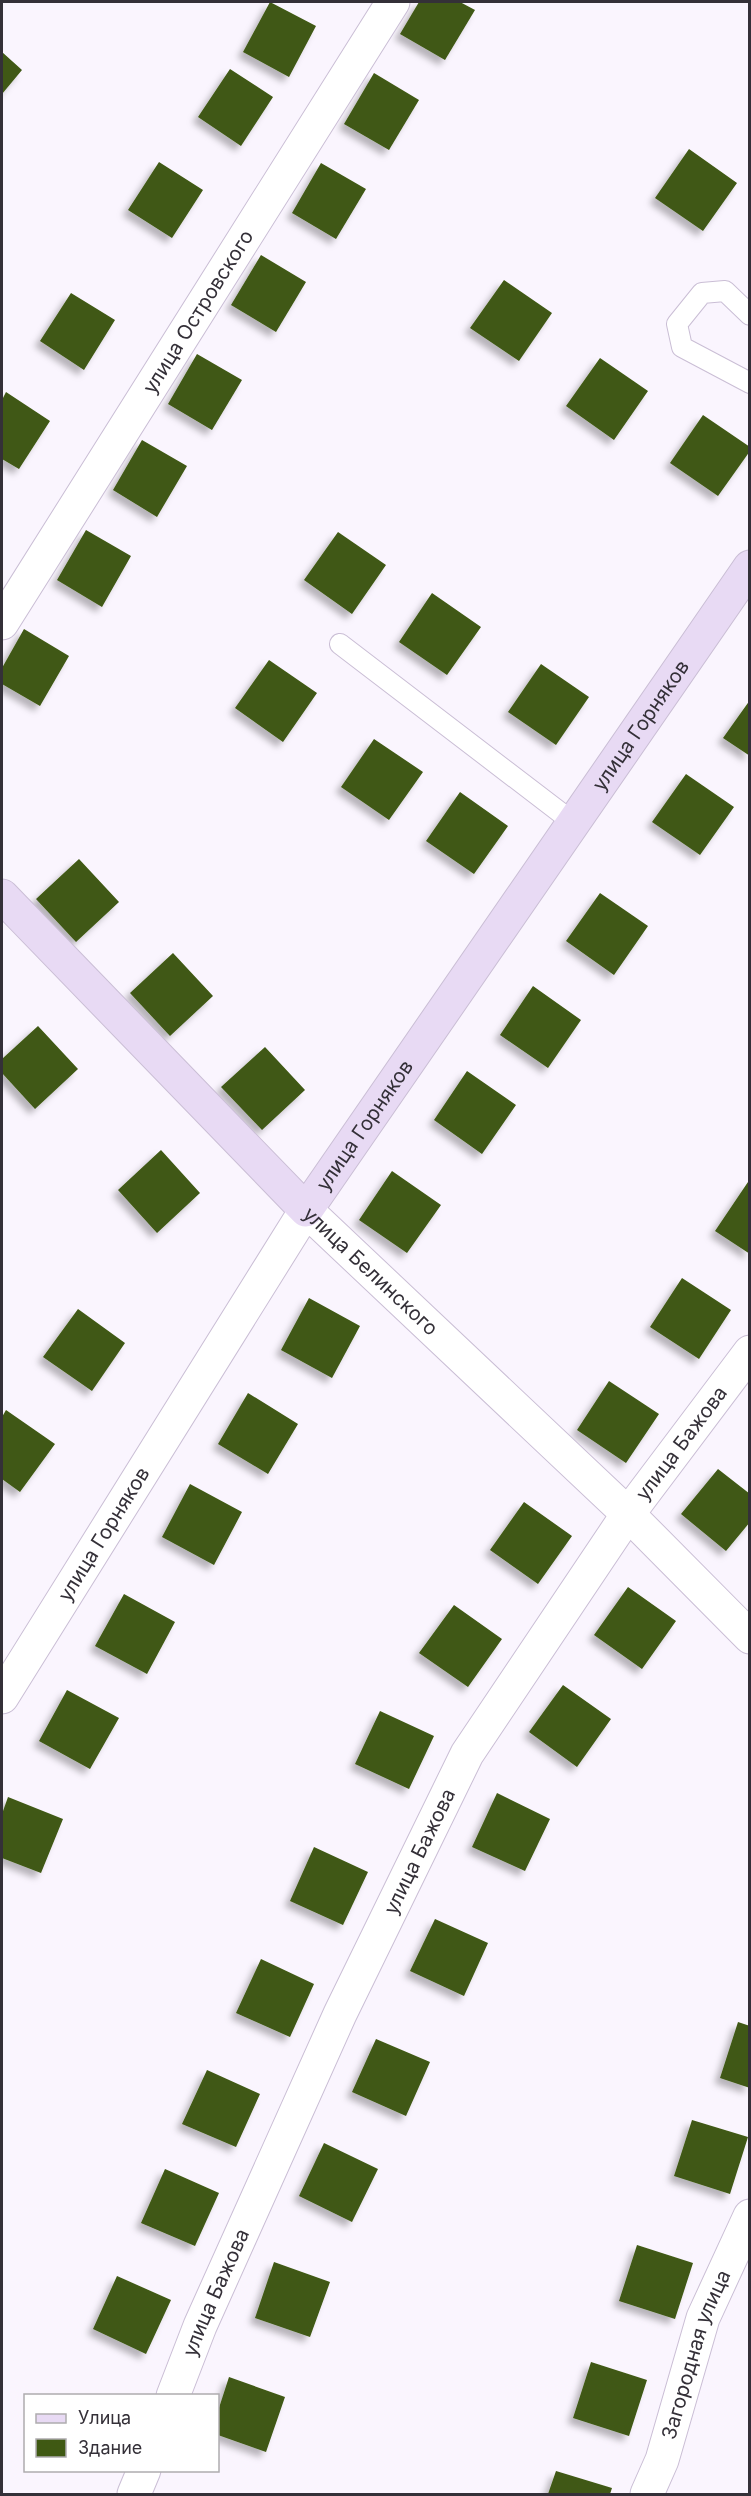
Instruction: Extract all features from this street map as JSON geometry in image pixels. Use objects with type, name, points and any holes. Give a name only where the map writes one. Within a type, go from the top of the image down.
[{"type":"street","name":"улица Островского","points":[[2,623],[393,2]]},
{"type":"street","name":"улица Горняков","points":[[2,1697],[306,1210],[750,567]]},
{"type":"street","name":"улица Белинского","points":[[2,896],[306,1210],[628,1514],[750,1637]]},
{"type":"street","name":"улица Бажова","points":[[174,2394],[200,2326],[340,2014],[467,1754],[628,1514],[750,1352]]},
{"type":"street","name":"Загородная улица","points":[[647,2494],[662,2460],[703,2318],[750,2216]]},
{"type":"street","points":[[134,2494],[143,2472]]},
{"type":"lane","points":[[750,315],[725,291],[702,293],[677,324],[682,347],[750,383]]},
{"type":"lane","points":[[340,644],[574,823]]},
{"type":"building","points":[[270,2],[316,26],[289,77],[243,52]]},
{"type":"building","points":[[419,2],[460,2],[475,10],[445,60],[400,34]]},
{"type":"building","points":[[2,52],[22,70],[2,94]]},
{"type":"building","points":[[230,69],[273,97],[241,146],[198,117]]},
{"type":"building","points":[[374,73],[419,100],[389,150],[344,124]]},
{"type":"building","points":[[689,149],[737,183],[703,231],[655,198]]},
{"type":"building","points":[[159,162],[203,190],[172,238],[128,210]]},
{"type":"building","points":[[321,163],[366,189],[336,239],[292,213]]},
{"type":"building","points":[[261,255],[306,282],[276,332],[231,305]]},
{"type":"building","points":[[504,280],[552,313],[519,361],[470,328]]},
{"type":"building","points":[[71,293],[115,320],[84,370],[40,341]]},
{"type":"building","points":[[197,354],[242,380],[212,430],[168,404]]},
{"type":"building","points":[[600,358],[648,391],[614,440],[566,406]]},
{"type":"building","points":[[6,392],[50,421],[19,469],[2,459],[2,400]]},
{"type":"building","points":[[703,415],[750,447],[750,451],[718,496],[670,463]]},
{"type":"building","points":[[142,440],[187,466],[157,517],[113,490]]},
{"type":"building","points":[[86,530],[131,556],[102,607],[57,580]]},
{"type":"building","points":[[338,532],[386,565],[352,614],[304,580]]},
{"type":"building","points":[[432,593],[481,627],[447,675],[399,642]]},
{"type":"building","points":[[24,629],[69,656],[40,706],[2,684],[2,668]]},
{"type":"building","points":[[269,660],[317,693],[283,742],[235,708]]},
{"type":"building","points":[[541,664],[589,697],[556,745],[508,712]]},
{"type":"building","points":[[750,700],[750,756],[723,738]]},
{"type":"building","points":[[374,739],[423,772],[389,820],[341,787]]},
{"type":"building","points":[[686,774],[734,807],[700,855],[652,822]]},
{"type":"building","points":[[460,792],[508,826],[474,874],[426,841]]},
{"type":"building","points":[[79,859],[119,902],[76,942],[36,899]]},
{"type":"building","points":[[600,893],[648,926],[614,975],[566,941]]},
{"type":"building","points":[[173,953],[213,996],[170,1036],[130,993]]},
{"type":"building","points":[[533,986],[581,1020],[548,1068],[500,1035]]},
{"type":"building","points":[[38,1026],[78,1069],[35,1109],[2,1073],[2,1059]]},
{"type":"building","points":[[265,1047],[305,1090],[262,1130],[221,1087]]},
{"type":"building","points":[[467,1071],[516,1105],[482,1154],[434,1120]]},
{"type":"building","points":[[161,1150],[200,1193],[157,1233],[118,1190]]},
{"type":"building","points":[[392,1171],[441,1205],[407,1253],[359,1220]]},
{"type":"building","points":[[748,1182],[750,1184],[750,1254],[715,1231]]},
{"type":"building","points":[[682,1278],[731,1310],[699,1359],[650,1327]]},
{"type":"building","points":[[309,1298],[360,1326],[332,1378],[281,1350]]},
{"type":"building","points":[[78,1309],[125,1343],[92,1391],[43,1357]]},
{"type":"building","points":[[609,1381],[659,1414],[626,1463],[577,1430]]},
{"type":"building","points":[[248,1393],[298,1424],[268,1474],[218,1444]]},
{"type":"building","points":[[6,1410],[55,1444],[20,1492],[2,1479],[2,1417]]},
{"type":"building","points":[[718,1469],[750,1494],[750,1522],[726,1551],[681,1514]]},
{"type":"building","points":[[190,1484],[242,1512],[214,1565],[162,1537]]},
{"type":"building","points":[[524,1502],[572,1536],[538,1584],[490,1550]]},
{"type":"building","points":[[628,1587],[676,1621],[642,1669],[594,1635]]},
{"type":"building","points":[[124,1594],[175,1622],[147,1674],[95,1646]]},
{"type":"building","points":[[454,1605],[502,1639],[468,1687],[419,1653]]},
{"type":"building","points":[[563,1685],[611,1719],[577,1767],[529,1732]]},
{"type":"building","points":[[67,1690],[119,1718],[90,1769],[39,1741]]},
{"type":"building","points":[[380,1711],[434,1736],[409,1789],[355,1764]]},
{"type":"building","points":[[497,1793],[550,1819],[525,1871],[472,1847]]},
{"type":"building","points":[[8,1797],[63,1819],[41,1873],[2,1858],[2,1814]]},
{"type":"building","points":[[314,1847],[368,1872],[343,1925],[290,1901]]},
{"type":"building","points":[[435,1919],[488,1943],[464,1996],[410,1971]]},
{"type":"building","points":[[261,1959],[314,1984],[290,2037],[236,2013]]},
{"type":"building","points":[[738,2022],[750,2026],[750,2088],[720,2078]]},
{"type":"building","points":[[376,2039],[430,2062],[406,2116],[352,2092]]},
{"type":"building","points":[[207,2070],[260,2094],[236,2147],[182,2124]]},
{"type":"building","points":[[692,2120],[748,2137],[730,2194],[674,2176]]},
{"type":"building","points":[[324,2143],[378,2169],[352,2222],[299,2196]]},
{"type":"building","points":[[165,2169],[219,2193],[195,2246],[141,2223]]},
{"type":"building","points":[[637,2245],[693,2263],[675,2319],[619,2301]]},
{"type":"building","points":[[274,2262],[330,2282],[310,2337],[255,2318]]},
{"type":"building","points":[[117,2276],[171,2300],[146,2354],[93,2329]]},
{"type":"building","points":[[591,2362],[647,2380],[629,2436],[573,2418]]},
{"type":"building","points":[[229,2377],[285,2397],[266,2452],[219,2435],[219,2408]]},
{"type":"building","points":[[556,2471],[612,2488],[610,2494],[548,2494]]}]
